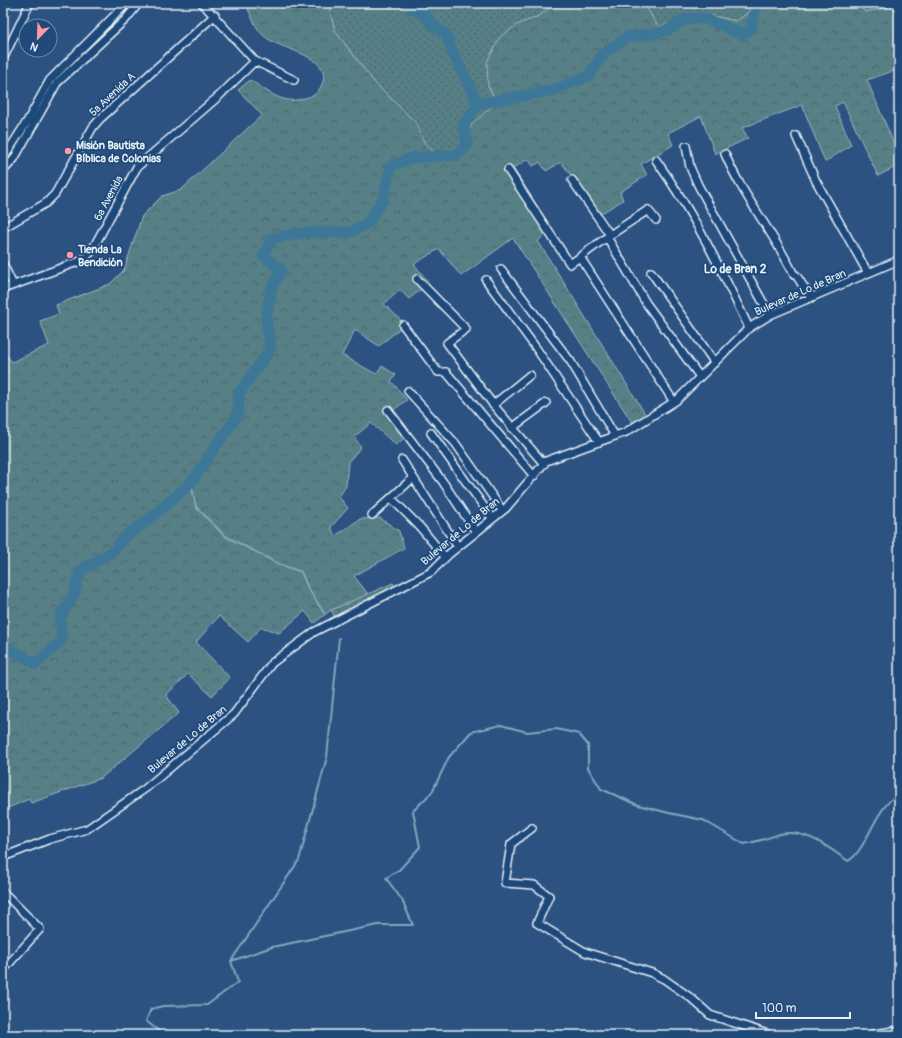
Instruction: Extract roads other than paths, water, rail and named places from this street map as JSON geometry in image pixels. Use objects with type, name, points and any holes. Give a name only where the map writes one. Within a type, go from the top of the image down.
[{"type":"street","points":[[3,59],[30,3]]},
{"type":"street","points":[[3,159],[50,80],[128,3]]},
{"type":"street","points":[[3,171],[14,159],[57,83],[126,19],[139,3]]},
{"type":"street","points":[[202,3],[215,15],[255,61],[294,80]]},
{"type":"street","name":"5a Avenida A","points":[[3,228],[46,203],[55,194],[93,127],[100,118],[215,15]]},
{"type":"street","name":"6a Avenida","points":[[3,289],[83,260],[91,252],[137,167],[219,96],[255,61]]},
{"type":"street","points":[[796,136],[816,181],[868,273]]},
{"type":"street","points":[[686,146],[690,167],[698,185],[770,315]]},
{"type":"street","points":[[725,154],[732,169],[770,231],[794,275],[796,275],[812,298]]},
{"type":"street","points":[[656,160],[672,184],[729,285],[749,328]]},
{"type":"street","points":[[508,170],[570,264],[648,210],[656,220]]},
{"type":"street","points":[[572,180],[609,236],[646,303],[700,377]]},
{"type":"street","points":[[580,256],[674,402]]},
{"type":"street","name":"Bulevar de Lo de Bran","points":[[3,856],[50,839],[87,829],[146,788],[234,714],[272,663],[314,632],[431,572],[445,557],[502,510],[546,461],[626,432],[674,402],[749,328],[770,315],[899,260]]},
{"type":"street","points":[[3,264],[13,285]]},
{"type":"street","points":[[501,269],[571,362],[615,436]]},
{"type":"street","points":[[651,272],[715,363]]},
{"type":"street","points":[[417,279],[466,329],[447,344],[493,405],[544,464]]},
{"type":"street","points":[[486,280],[536,348],[599,442]]},
{"type":"street","points":[[403,325],[438,372],[446,372],[534,476]]},
{"type":"street","points":[[493,405],[530,375]]},
{"type":"street","points":[[408,391],[456,444],[502,510]]},
{"type":"street","points":[[512,428],[546,403]]},
{"type":"street","points":[[388,410],[443,482],[476,532]]},
{"type":"street","points":[[431,433],[492,518]]},
{"type":"street","points":[[402,460],[458,547]]},
{"type":"street","points":[[372,515],[413,478]]},
{"type":"street","points":[[391,498],[420,527],[445,557]]},
{"type":"street","points":[[532,828],[511,844],[505,883],[534,884],[549,896],[537,923],[585,952],[652,973],[664,979],[692,998],[710,1016],[771,1035]]},
{"type":"street","points":[[3,892],[40,929],[6,967],[3,964]]},
{"type":"street","points":[[869,1035],[894,1032]]},
{"type":"waterway","points":[[3,645],[36,664],[62,640],[60,617],[74,595],[80,571],[113,551],[127,535],[149,519],[191,483],[238,414],[239,393],[271,348],[266,320],[271,290],[281,269],[263,256],[272,238],[304,233],[351,232],[368,223],[383,199],[391,166],[412,158],[457,155],[467,145],[464,125],[478,104],[452,51],[446,34],[433,25],[425,15],[411,9],[409,3]]},
{"type":"waterway","points":[[478,104],[554,90],[589,76],[603,54],[627,37],[654,34],[670,29],[685,19],[704,18],[741,34],[751,29],[757,3]]},
{"type":"waterway","points":[[191,483],[196,507],[225,536],[279,564],[301,572],[308,588],[324,613]]},
{"type":"waterway","points":[[231,961],[299,860],[327,757],[339,638]]},
{"type":"waterway","points":[[164,1035],[146,1021],[151,1009],[163,1006],[207,1005],[238,982],[231,961],[272,947],[378,925],[413,925],[402,900],[386,878],[399,870],[420,847],[413,811],[432,792],[449,757],[471,732],[501,725],[527,732],[556,729],[579,734],[588,745],[588,768],[601,789],[638,805],[703,820],[744,844],[780,834],[798,834],[816,840],[848,861],[860,849],[883,809],[890,800],[899,793]]},
{"type":"place","name":"Misión Bautista Bíblica de Colonias","points":[[68,151]]},
{"type":"place","name":"Tienda La Bendición","points":[[70,255]]},
{"type":"district","name":"Lo de Bran 2","points":[[735,269]]}]
